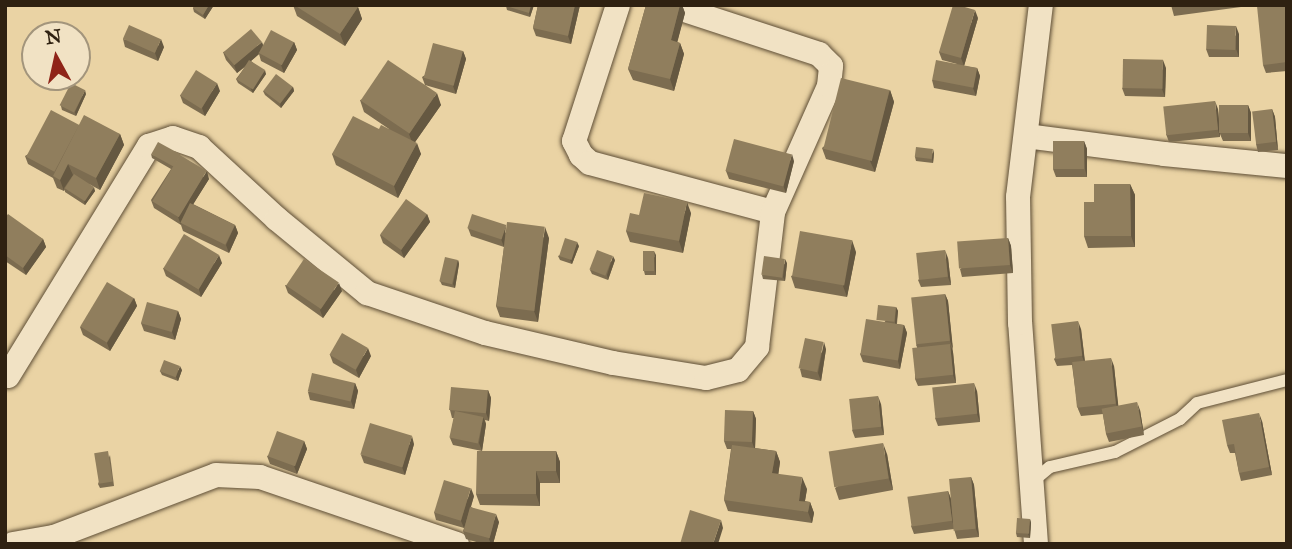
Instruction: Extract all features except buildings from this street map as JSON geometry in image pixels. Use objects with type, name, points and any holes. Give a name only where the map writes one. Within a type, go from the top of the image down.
[{"type":"street","points":[[618,5],[574,141],[581,155],[590,163],[773,212]]},
{"type":"street","points":[[8,376],[149,146],[173,138],[199,147],[277,219],[367,293],[485,333],[613,363],[706,378],[738,370],[757,347],[773,212],[829,86],[831,66],[819,54],[669,5]]},
{"type":"street","points":[[1036,544],[1020,323],[1018,197],[1041,5]]},
{"type":"street","points":[[1026,136],[1164,155],[1287,166]]},
{"type":"street","points":[[13,544],[54,537],[216,475],[260,477],[457,544]]},
{"type":"lane","points":[[1032,482],[1050,467],[1115,452],[1180,419],[1196,403],[1287,380]]}]
